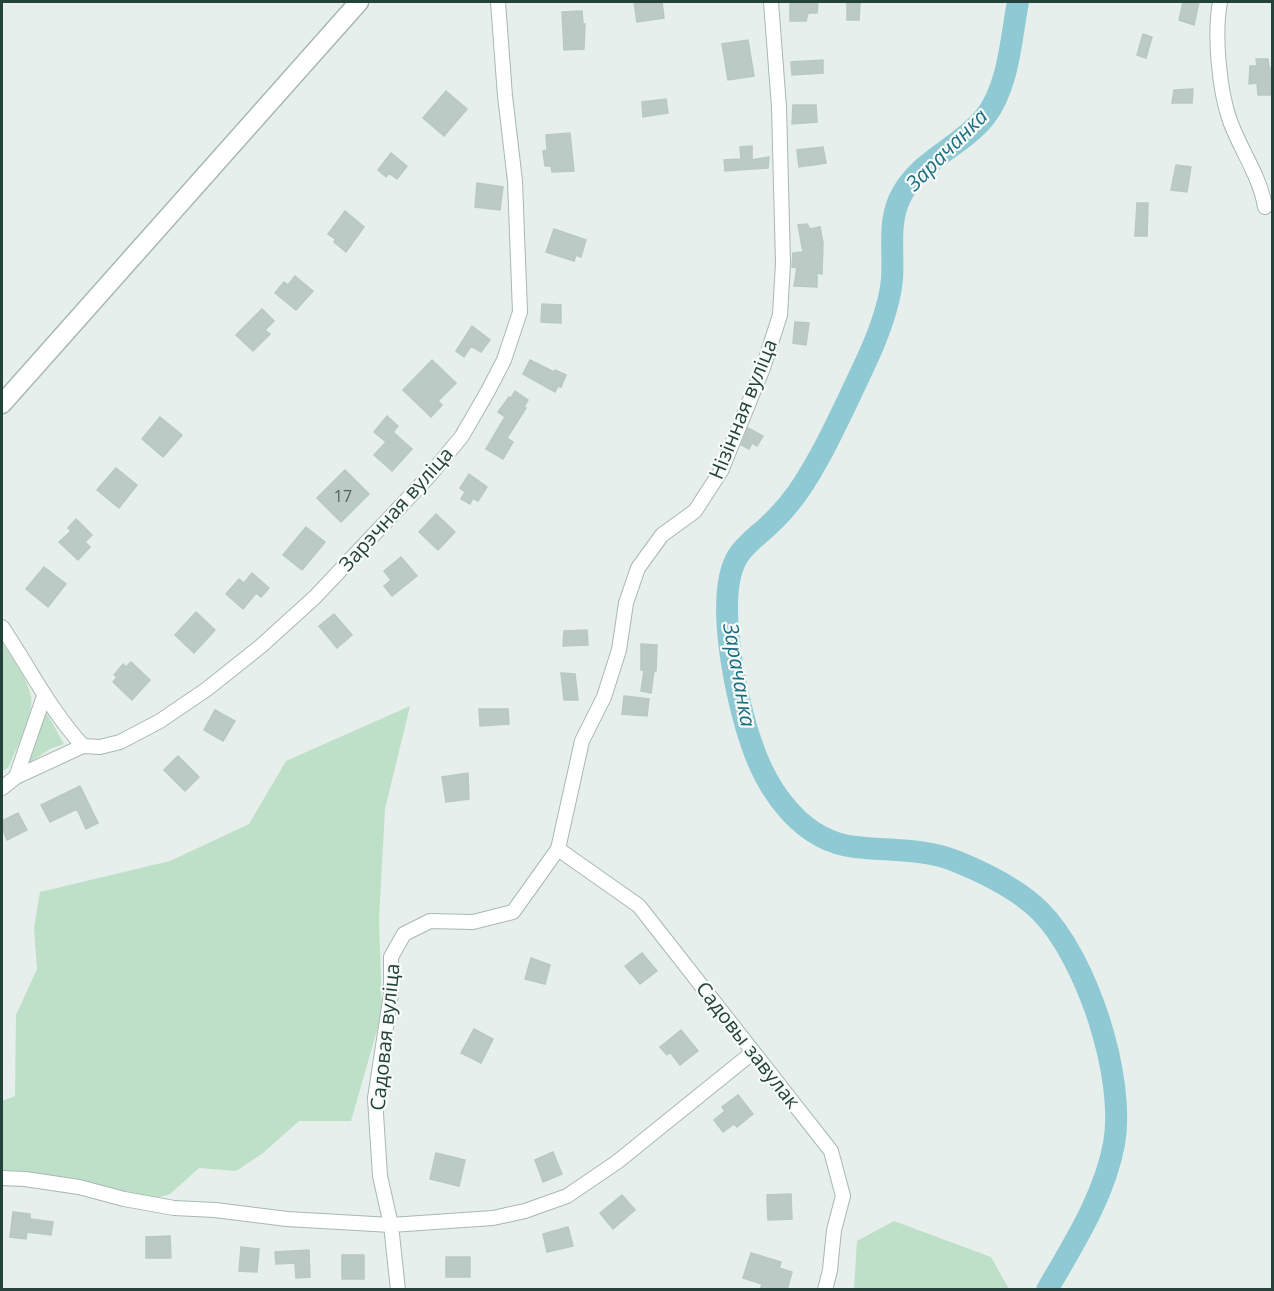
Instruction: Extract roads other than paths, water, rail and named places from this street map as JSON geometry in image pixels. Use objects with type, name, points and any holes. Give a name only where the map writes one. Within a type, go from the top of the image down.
[{"type":"street","points":[[2,404],[359,2]]},
{"type":"street","name":"Зарэчная вуліца","points":[[83,746],[100,747],[120,742],[160,721],[261,646],[315,597],[430,475],[462,436],[488,392],[504,360],[520,312],[515,181],[504,86],[498,2]]},
{"type":"street","name":"Нізінная вуліца","points":[[558,849],[582,741],[604,697],[619,650],[626,603],[638,567],[662,535],[694,511],[722,471],[764,368],[780,315],[783,263],[779,107],[771,2]]},
{"type":"street","points":[[1220,2],[1217,16],[1219,70],[1230,121],[1262,189],[1265,207]]},
{"type":"street","points":[[2,627],[44,696],[67,729],[83,746],[16,777],[2,788]]},
{"type":"street","points":[[16,777],[44,696]]},
{"type":"street","name":"Садовы завулак","points":[[558,849],[639,906],[831,1151],[843,1197],[834,1230],[830,1270],[825,1290]]},
{"type":"street","name":"Садовая вуліца","points":[[398,1290],[391,1225],[380,1176],[375,1098],[391,994],[391,957],[404,934],[430,921],[473,922],[513,912],[558,849]]},
{"type":"street","points":[[2,1178],[79,1187],[124,1199],[174,1208],[215,1210],[287,1219],[391,1225],[493,1218],[525,1211],[567,1196],[617,1162],[752,1053]]},
{"type":"waterway","name":"Зарачанка","points":[[1018,2],[1008,61],[993,105],[975,128],[916,175],[899,200],[892,229],[891,287],[886,311],[875,341],[831,435],[795,497],[738,556],[731,574],[727,622],[734,677],[752,745],[767,780],[790,811],[803,824],[836,843],[855,847],[932,854],[958,862],[991,877],[1012,889],[1040,911],[1057,932],[1073,958],[1099,1020],[1108,1054],[1114,1086],[1116,1117],[1114,1144],[1096,1201],[1047,1290]]}]
